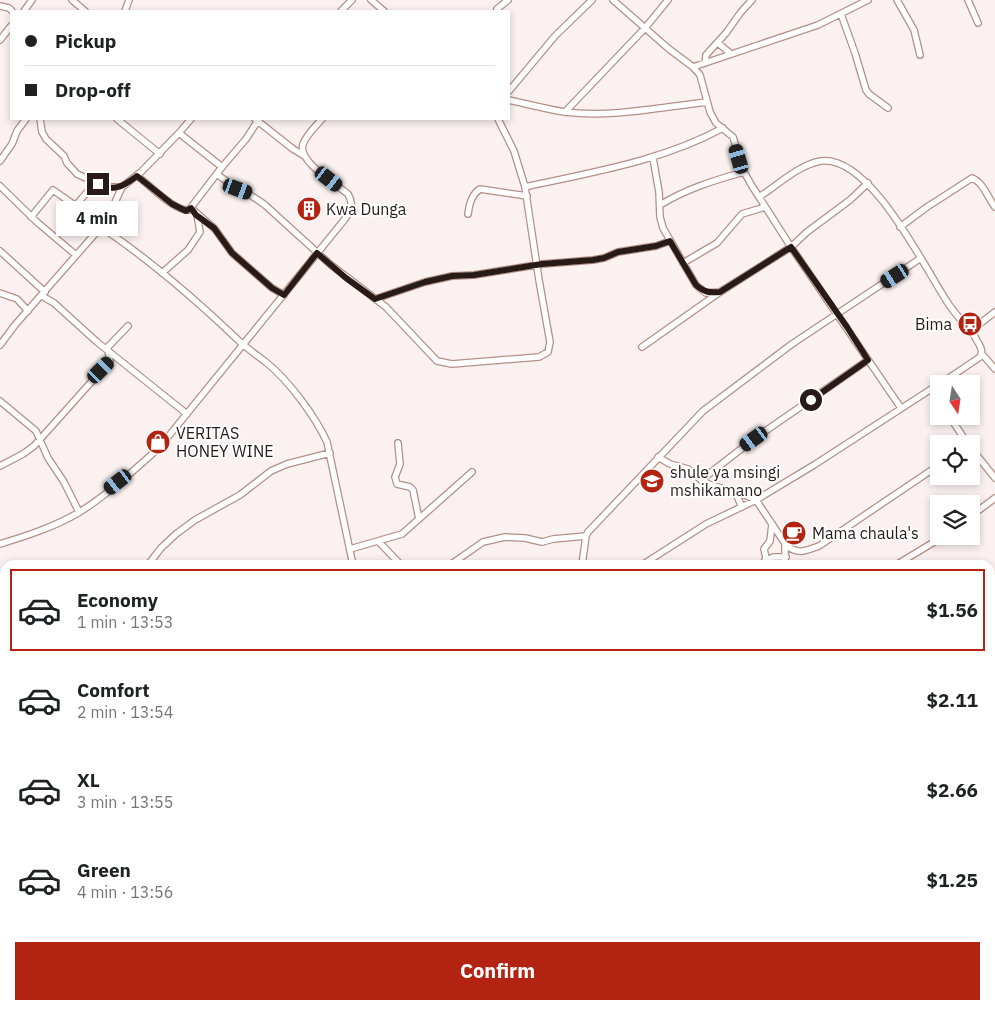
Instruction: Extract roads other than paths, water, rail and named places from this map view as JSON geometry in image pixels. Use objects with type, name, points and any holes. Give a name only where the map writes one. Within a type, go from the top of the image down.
[{"type":"street","points":[[72,0],[84,10]]},
{"type":"street","points":[[342,10],[352,0]]},
{"type":"street","points":[[371,0],[383,10]]},
{"type":"street","points":[[497,9],[508,0]]},
{"type":"street","points":[[510,90],[555,36],[592,0]]},
{"type":"street","points":[[613,0],[669,49],[693,67],[700,76],[714,120],[733,137],[744,172],[765,207],[901,408]]},
{"type":"street","points":[[565,112],[645,28],[668,0]]},
{"type":"street","points":[[704,63],[705,57],[752,0]]},
{"type":"street","points":[[693,67],[813,27],[868,0]]},
{"type":"street","points":[[897,0],[914,30],[920,54]]},
{"type":"street","points":[[968,0],[978,23]]},
{"type":"street","points":[[841,14],[854,48],[866,90],[888,108]]},
{"type":"street","points":[[0,40],[10,27]]},
{"type":"street","points":[[718,43],[731,54]]},
{"type":"street","points":[[510,100],[565,112],[596,113],[652,109],[707,102]]},
{"type":"street","points":[[0,161],[9,149],[16,131],[25,120]]},
{"type":"street","points":[[40,120],[42,132],[46,139],[64,156],[71,168],[82,178],[106,187],[122,187]]},
{"type":"street","points":[[118,120],[160,154]]},
{"type":"street","points":[[0,345],[15,325],[101,228],[122,187],[137,176],[160,154],[190,120]]},
{"type":"street","points":[[137,176],[176,207],[186,211],[191,208],[246,139],[257,120]]},
{"type":"street","points":[[259,120],[304,156]]},
{"type":"street","points":[[0,544],[52,525],[79,512],[159,448],[345,219],[352,209],[352,201],[348,194],[309,163],[304,156],[302,148],[321,120]]},
{"type":"street","points":[[217,174],[230,185],[254,196],[265,205],[317,253],[346,278],[375,299],[405,326],[435,359],[444,364],[539,357],[548,352],[550,346],[536,265],[527,196],[514,151],[498,120]]},
{"type":"street","points":[[525,187],[653,158],[698,141],[723,128]]},
{"type":"street","points":[[179,133],[222,167]]},
{"type":"street","points":[[653,158],[660,205],[660,220],[670,241],[696,285],[706,293],[720,292]]},
{"type":"street","points":[[759,197],[801,168],[821,161],[844,165],[868,183],[921,258],[946,302],[982,348],[982,354],[977,360],[953,375]]},
{"type":"street","points":[[660,205],[706,183],[744,172]]},
{"type":"street","points":[[900,227],[972,178],[982,187],[995,207]]},
{"type":"street","points":[[31,216],[53,190],[76,205],[96,182]]},
{"type":"street","points":[[642,346],[720,292],[791,247],[807,232],[850,200],[868,183]]},
{"type":"street","points":[[0,186],[76,255]]},
{"type":"street","points":[[468,214],[470,203],[480,189],[527,196]]},
{"type":"street","points":[[683,263],[717,243],[742,214],[765,207]]},
{"type":"street","points":[[191,208],[196,215],[214,228],[232,253],[272,288],[284,295]]},
{"type":"street","points":[[162,273],[188,250],[200,232],[196,215]]},
{"type":"street","points":[[101,228],[127,245],[203,307],[267,363],[296,394],[324,434],[330,453],[352,560]]},
{"type":"street","points":[[375,299],[441,278],[536,265],[593,260],[618,252],[656,246],[670,241]]},
{"type":"street","points":[[0,251],[44,294],[107,350],[187,414]]},
{"type":"street","points":[[583,560],[588,532],[703,410],[837,313],[921,258]]},
{"type":"street","points":[[0,293],[15,297],[28,311]]},
{"type":"street","points":[[972,333],[974,328],[995,312]]},
{"type":"street","points":[[107,350],[128,326]]},
{"type":"street","points":[[107,350],[110,361]]},
{"type":"street","points":[[982,354],[995,369]]},
{"type":"street","points":[[0,466],[30,449],[110,361],[120,359]]},
{"type":"street","points":[[700,480],[749,442],[868,360]]},
{"type":"street","points":[[650,560],[706,524],[756,500],[930,391]]},
{"type":"street","points":[[0,401],[32,426],[40,438],[45,453],[60,476],[79,512]]},
{"type":"street","points":[[398,443],[400,464],[395,480],[400,486],[412,488],[419,519]]},
{"type":"street","points":[[152,560],[176,534],[195,520],[240,495],[272,471],[288,464],[330,453]]},
{"type":"street","points":[[658,457],[670,464],[688,469],[700,480],[756,500],[785,544],[792,550],[799,552],[819,546],[930,471]]},
{"type":"street","points":[[980,459],[995,478]]},
{"type":"street","points":[[350,549],[399,536],[472,472]]},
{"type":"street","points":[[735,492],[742,507]]},
{"type":"street","points":[[980,509],[995,498]]},
{"type":"street","points":[[764,560],[764,549],[770,541],[772,524]]},
{"type":"street","points":[[457,560],[489,540],[509,537],[542,542],[586,536]]},
{"type":"street","points":[[379,542],[396,560]]},
{"type":"street","points":[[769,560],[774,557],[786,557],[785,544]]},
{"type":"street","points":[[904,560],[930,544]]},
{"type":"place","name":"Kwa Dunga","points":[[309,209]]},
{"type":"place","name":"Bima","points":[[970,324]]},
{"type":"place","name":"VERITAS HONEY WINE","points":[[158,442]]},
{"type":"place","name":"shule ya msingi mshikamano","points":[[652,481]]},
{"type":"place","name":"Mama chaula's","points":[[794,533]]}]
